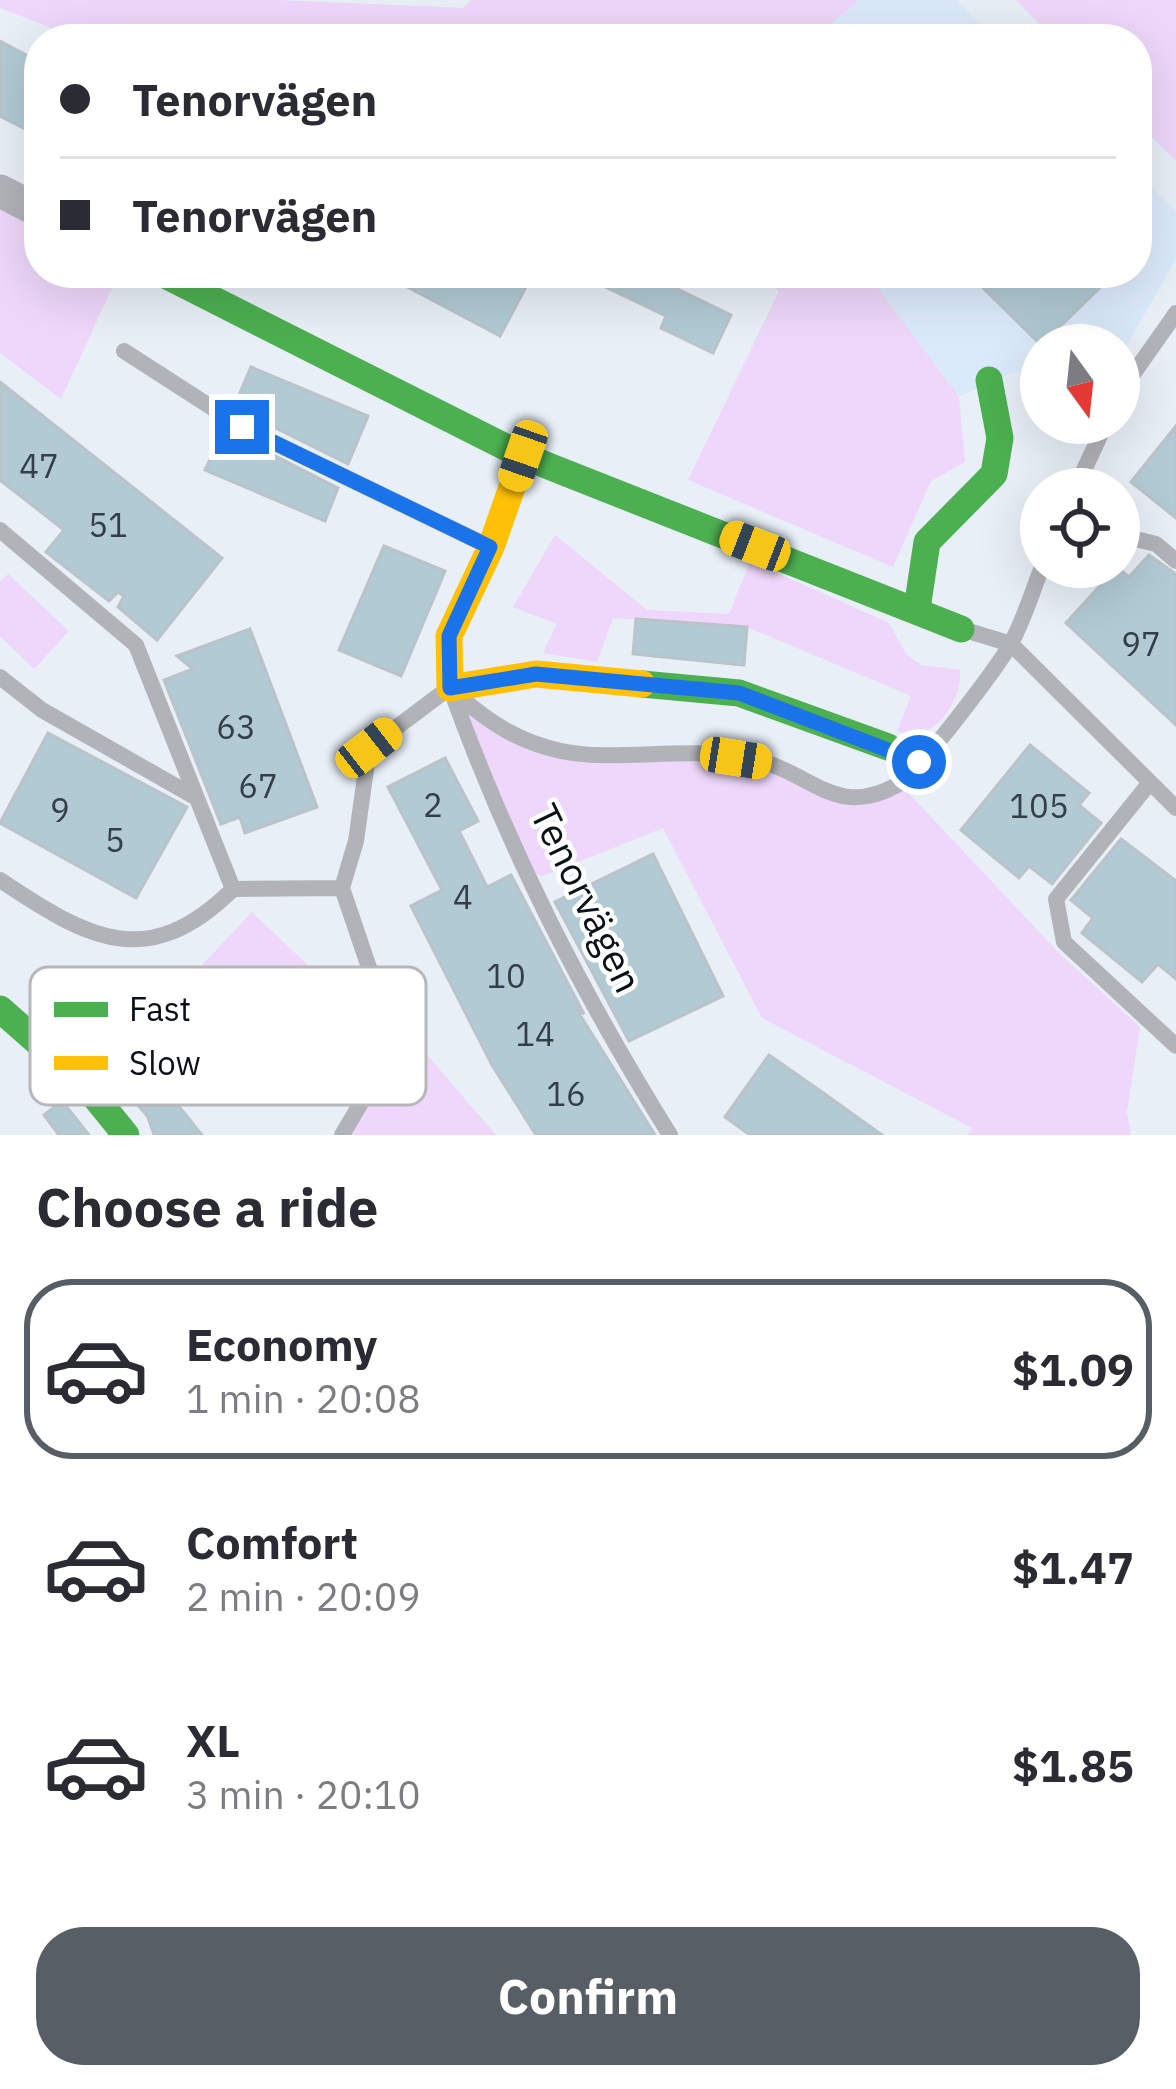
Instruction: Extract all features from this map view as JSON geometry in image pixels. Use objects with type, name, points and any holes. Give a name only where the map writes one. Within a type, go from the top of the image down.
[{"type":"street","points":[[191,288],[523,456],[961,629]]},
{"type":"street","points":[[917,609],[927,542],[994,484],[1004,439],[988,380]]},
{"type":"street","name":"Tenorvägen","points":[[450,688],[449,636],[490,547],[523,456]]},
{"type":"street","points":[[450,688],[536,674],[739,693],[888,747]]},
{"type":"street","points":[[0,1009],[30,1035]]},
{"type":"street","points":[[102,1105],[126,1135]]},
{"type":"lane","points":[[1140,364],[1176,313]]},
{"type":"lane","points":[[124,351],[242,427],[490,547]]},
{"type":"lane","points":[[0,531],[136,645],[233,889]]},
{"type":"lane","points":[[1140,541],[1156,544],[1176,561]]},
{"type":"lane","name":"Tenorvägen","points":[[450,688],[499,731],[564,752],[652,751],[753,760],[770,763],[826,794],[862,798],[900,784],[919,762],[1011,644],[1034,588]]},
{"type":"lane","points":[[961,629],[1011,644],[1176,808]]},
{"type":"lane","points":[[0,677],[42,710],[196,797]]},
{"type":"lane","points":[[369,967],[342,888],[356,842],[369,748],[450,688]]},
{"type":"lane","name":"Tenorvägen","points":[[450,688],[530,890],[586,1000],[670,1135]]},
{"type":"lane","points":[[888,747],[919,762]]},
{"type":"lane","points":[[1148,785],[1057,899],[1064,942],[1176,1046]]},
{"type":"lane","points":[[0,880],[88,932],[133,940],[168,938],[205,916],[233,889],[342,888]]},
{"type":"lane","points":[[342,1135],[360,1105]]},
{"type":"shaded area","points":[[0,0],[279,0],[463,8],[471,0],[859,0],[831,24],[42,24],[0,8]]},
{"type":"shaded area","points":[[859,0],[956,0],[981,24],[831,24]]},
{"type":"shaded area","points":[[1016,0],[1176,0],[1176,161],[1152,137],[1152,24],[1039,24]]},
{"type":"shaded area","points":[[1152,188],[1176,211],[1176,259],[1139,324],[1020,324],[1020,373],[959,397],[878,288],[1152,288]]},
{"type":"shaded area","points":[[0,191],[24,203],[24,288],[112,288],[61,399],[0,353]]},
{"type":"shaded area","points":[[774,288],[878,288],[959,397],[965,462],[931,481],[893,567],[688,480],[779,291]]},
{"type":"shaded area","points":[[555,535],[647,610],[729,614],[750,561],[889,623],[906,654],[921,665],[960,670],[956,696],[932,727],[921,733],[897,731],[911,696],[747,627],[613,618],[597,662],[543,653],[557,624],[513,607]]},
{"type":"shaded area","points":[[8,574],[69,631],[34,669],[0,636],[0,582]]},
{"type":"shaded area","points":[[450,688],[499,731],[564,752],[736,758],[826,795],[900,784],[1059,953],[1140,1027],[1127,1112],[1131,1135],[967,1135],[972,1128],[762,1018],[663,828],[543,876],[521,871]]},
{"type":"shaded area","points":[[252,912],[310,967],[200,967]]},
{"type":"shaded area","points":[[426,1054],[496,1135],[342,1135],[360,1105],[426,1105]]},
{"type":"building","points":[[0,41],[24,54],[24,128],[0,116]]},
{"type":"building","points":[[409,288],[525,288],[500,336]]},
{"type":"building","points":[[607,288],[675,288],[731,315],[713,353],[661,328],[666,316]]},
{"type":"building","points":[[983,288],[1100,288],[1063,324],[1020,324]]},
{"type":"building","points":[[251,367],[368,416],[348,464],[234,407]]},
{"type":"building","points":[[0,382],[222,558],[157,640],[118,607],[124,596],[118,592],[109,601],[46,552],[64,530],[0,480]]},
{"type":"building","points":[[1176,426],[1176,518],[1140,489],[1140,471]]},
{"type":"building","points":[[224,430],[338,488],[325,521],[205,470]]},
{"type":"building","points":[[384,546],[445,571],[401,676],[339,650]]},
{"type":"building","points":[[1149,555],[1176,574],[1176,725],[1066,623],[1098,588],[1140,588],[1140,565]]},
{"type":"building","points":[[636,619],[747,627],[744,665],[633,654]]},
{"type":"building","points":[[250,629],[317,807],[245,833],[240,817],[221,824],[164,680],[193,669],[177,656]]},
{"type":"building","points":[[48,733],[187,807],[136,898],[0,823]]},
{"type":"building","points":[[1030,745],[1089,793],[1079,805],[1101,823],[1052,884],[1029,866],[1019,878],[961,830]]},
{"type":"building","points":[[445,758],[478,821],[459,831],[487,887],[511,875],[584,1014],[575,1007],[655,1135],[536,1135],[492,1065],[411,906],[442,890],[388,787]]},
{"type":"building","points":[[1121,839],[1176,881],[1176,979],[1158,964],[1142,982],[1082,933],[1093,918],[1071,900]]},
{"type":"building","points":[[653,854],[723,996],[629,1041],[555,902]]},
{"type":"building","points":[[769,1055],[882,1135],[750,1135],[725,1117]]},
{"type":"building","points":[[65,1105],[89,1135],[59,1135],[44,1115]]},
{"type":"building","points":[[138,1105],[178,1105],[202,1135],[154,1135]]},
{"type":"traffic: fast","points":[[191,288],[523,456],[961,629]]},
{"type":"traffic: fast","points":[[917,609],[927,542],[994,474],[1000,438],[989,380]]},
{"type":"traffic: fast","points":[[642,684],[739,693],[888,747]]},
{"type":"traffic: fast","points":[[0,1009],[30,1035]]},
{"type":"traffic: fast","points":[[102,1105],[126,1135]]},
{"type":"traffic: slow","points":[[523,456],[491,547],[449,636],[450,688],[536,674],[642,684]]},
{"type":"route","points":[[242,427],[317,459],[490,547],[449,636],[450,688],[536,674],[739,693],[919,762]]}]
